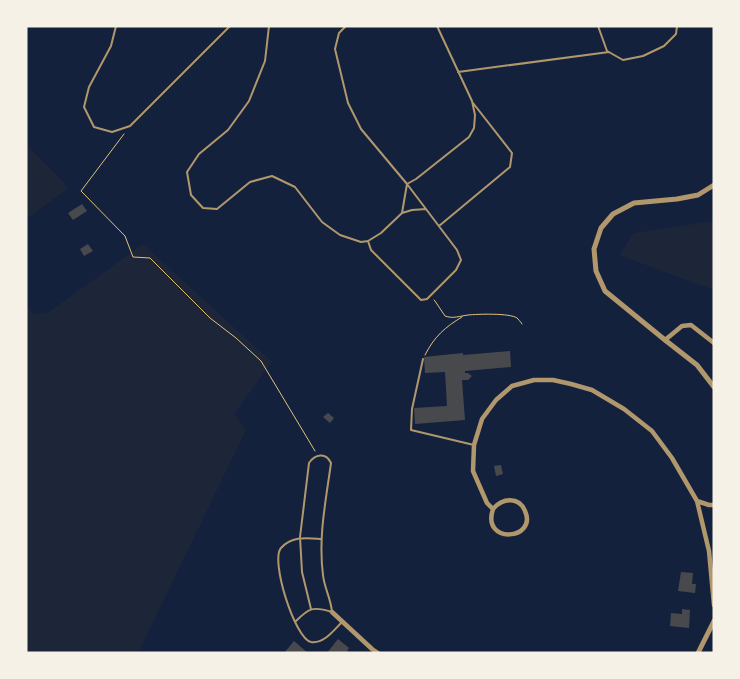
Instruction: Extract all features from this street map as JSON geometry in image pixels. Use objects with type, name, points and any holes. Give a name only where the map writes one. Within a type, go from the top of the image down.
[{"type":"street","points":[[714,186],[698,195],[634,203],[613,214],[601,228],[594,249],[596,270],[605,291],[697,365],[714,387]]},
{"type":"street","points":[[665,340],[682,326],[691,325],[714,343]]},
{"type":"street","points":[[493,509],[487,503],[473,471],[474,445],[482,419],[496,400],[512,386],[534,380],[553,380],[592,390],[624,409],[652,431],[672,458],[697,501],[709,551],[714,605]]},
{"type":"street","points":[[508,500],[520,503],[524,508],[527,519],[522,530],[512,535],[501,534],[493,526],[493,509],[502,501],[508,500]]},
{"type":"street","points":[[697,501],[714,505]]},
{"type":"street","points":[[332,612],[378,653]]},
{"type":"street","points":[[698,653],[714,621]]},
{"type":"lane","points":[[116,26],[111,46],[89,87],[84,108],[94,127],[112,132],[130,126],[230,26]]},
{"type":"lane","points":[[269,26],[265,61],[249,100],[228,130],[199,154],[187,172],[191,195],[203,208],[217,209],[250,182],[272,176],[295,187],[322,222],[340,235],[361,242],[368,241],[381,234],[402,213],[426,209]]},
{"type":"lane","points":[[346,26],[339,33],[334,50],[348,103],[361,129],[439,226],[457,250],[460,260],[456,270],[428,299],[421,300],[371,250],[368,241]]},
{"type":"lane","points":[[437,26],[472,101],[512,153],[510,167],[439,226]]},
{"type":"lane","points":[[598,26],[607,51],[623,60],[643,56],[664,46],[676,34],[677,26]]},
{"type":"lane","points":[[458,72],[609,52]]},
{"type":"lane","points":[[407,184],[469,137],[474,128],[475,115],[472,101]]},
{"type":"lane","points":[[402,213],[407,184]]},
{"type":"lane","points":[[423,359],[412,409],[411,430],[474,445]]},
{"type":"lane","points":[[296,621],[311,609],[332,612],[323,576],[321,539],[331,463],[324,456],[312,458],[309,464],[300,538],[302,572],[311,609]]},
{"type":"lane","points":[[321,539],[300,538],[292,540],[280,548],[278,561],[284,593],[303,637],[308,641],[323,640],[342,622]]},
{"type":"path","points":[[130,126],[81,191],[125,236],[133,257],[150,258],[210,318],[261,361],[318,456]]},
{"type":"path","points":[[428,299],[435,300],[444,316],[451,318],[468,315],[511,315],[518,318],[522,324]]},
{"type":"path","points":[[423,359],[430,344],[437,336],[462,316]]},
{"type":"shaded area","points":[[26,144],[69,188],[26,219]]},
{"type":"shaded area","points":[[714,221],[714,290],[619,255],[634,233]]},
{"type":"shaded area","points":[[143,244],[272,362],[234,414],[246,430],[138,653],[26,653],[26,305],[34,314],[49,312]]},
{"type":"building","points":[[82,204],[87,211],[73,220],[68,213]]},
{"type":"building","points":[[88,244],[93,251],[84,256],[80,249]]},
{"type":"building","points":[[510,351],[511,367],[465,371],[465,373],[472,376],[468,380],[462,380],[465,420],[415,424],[414,408],[447,406],[445,372],[425,373],[424,357]]},
{"type":"building","points":[[328,413],[334,418],[330,423],[323,417]]},
{"type":"building","points":[[501,465],[503,474],[496,476],[494,466]]},
{"type":"building","points":[[681,572],[693,573],[692,584],[696,584],[695,593],[678,591]]},
{"type":"building","points":[[682,609],[690,610],[689,628],[670,626],[671,613],[682,614]]},
{"type":"building","points":[[338,639],[349,648],[347,651],[350,653],[327,653]]},
{"type":"building","points":[[294,641],[308,653],[284,653]]}]
